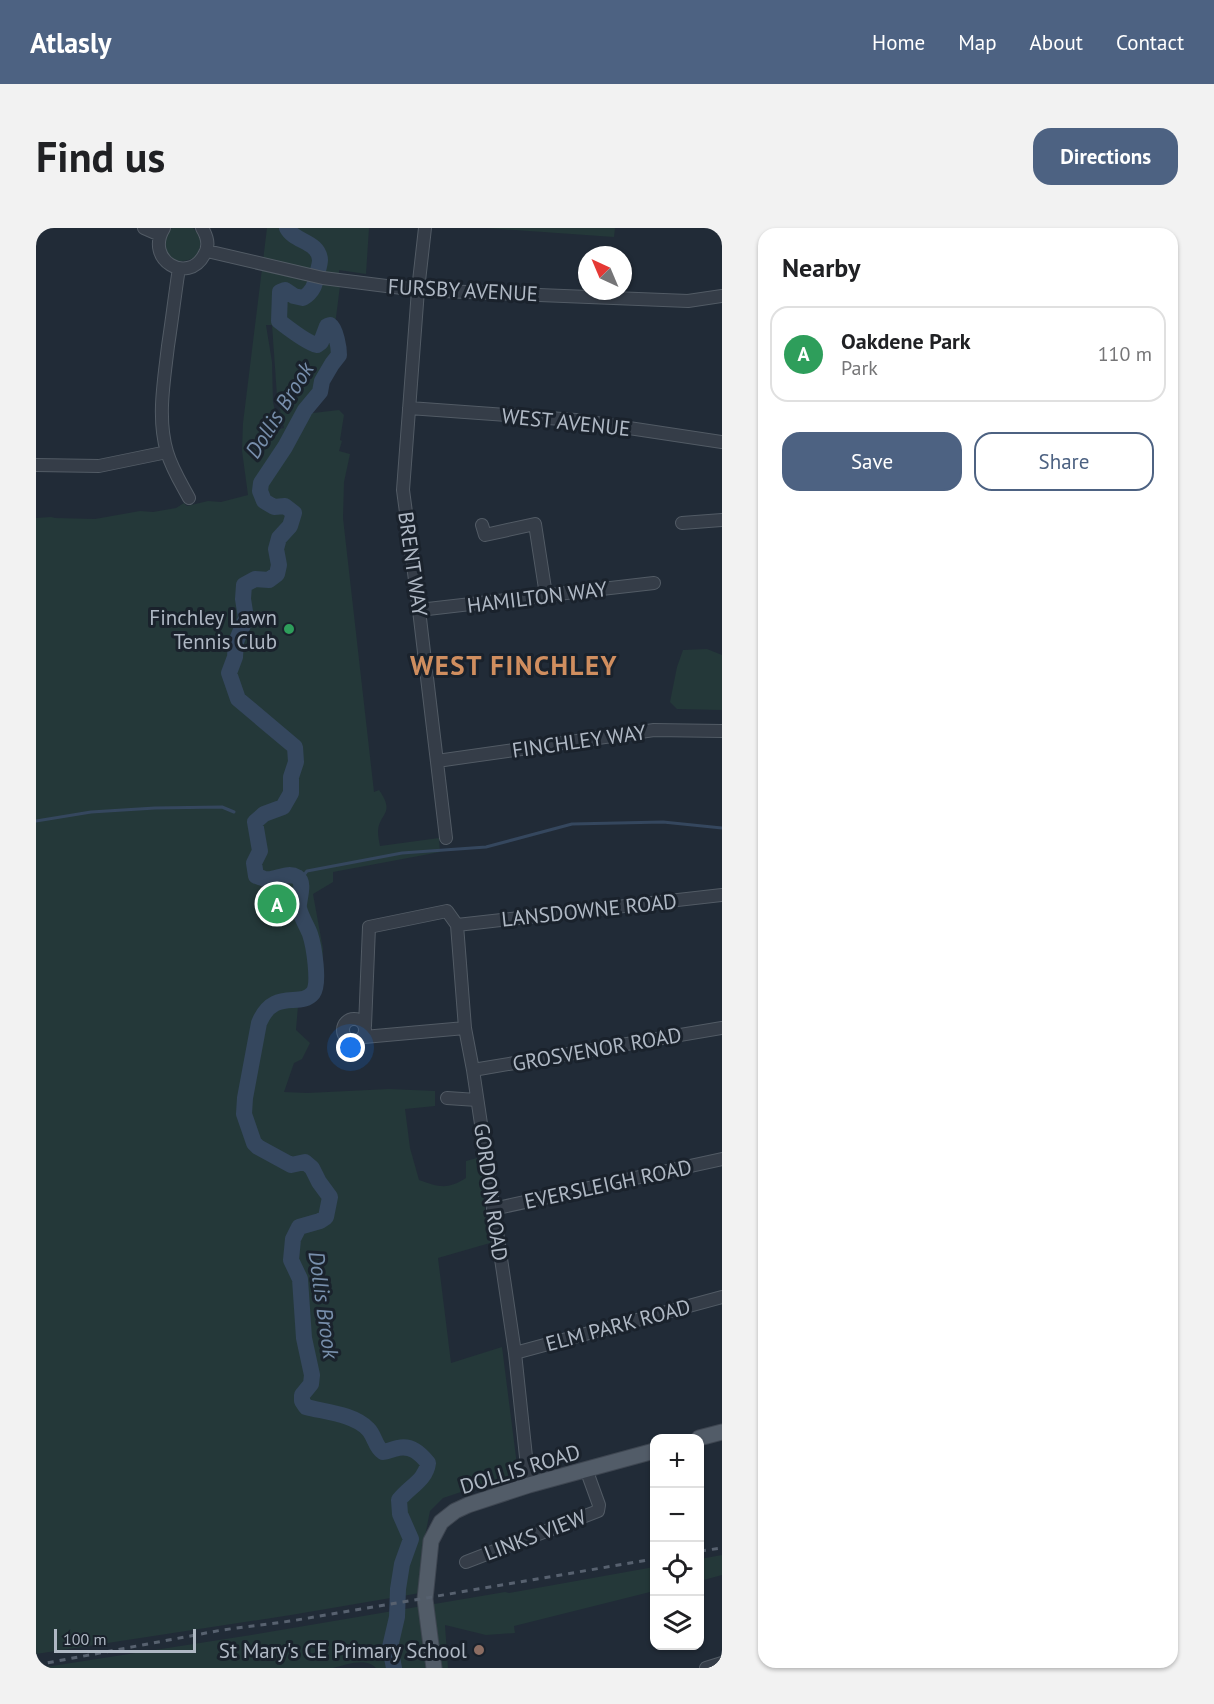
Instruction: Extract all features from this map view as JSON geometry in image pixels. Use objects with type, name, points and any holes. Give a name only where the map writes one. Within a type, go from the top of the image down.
[{"type":"main road","points":[[704,1437],[722,1432]]},
{"type":"main road","name":"DOLLIS ROAD","points":[[434,1668],[425,1599],[431,1541],[441,1522],[455,1511],[468,1505],[530,1485],[650,1452]]},
{"type":"street","points":[[144,228],[162,231],[158,249],[161,256],[172,266],[179,268],[199,263],[207,251],[206,236],[202,228]]},
{"type":"street","name":"BRENT WAY","points":[[425,228],[403,490],[446,838]]},
{"type":"street","name":"FURSBY AVENUE","points":[[207,251],[317,276],[418,290],[688,301],[722,296]]},
{"type":"street","points":[[179,268],[162,400],[163,429],[167,452],[174,471],[189,498]]},
{"type":"street","name":"WEST AVENUE","points":[[409,408],[576,420],[722,442]]},
{"type":"street","points":[[36,465],[99,466],[167,452]]},
{"type":"street","points":[[682,523],[722,520]]},
{"type":"street","points":[[482,525],[485,535],[535,524],[546,595]]},
{"type":"street","name":"HAMILTON WAY","points":[[419,610],[654,583]]},
{"type":"street","name":"FINCHLEY WAY","points":[[436,761],[654,730],[722,731]]},
{"type":"street","name":"LANSDOWNE ROAD","points":[[457,925],[722,895]]},
{"type":"street","points":[[457,925],[447,911],[369,927],[364,1031],[465,1028]]},
{"type":"street","name":"GORDON ROAD","points":[[457,925],[465,1028],[515,1353],[530,1485]]},
{"type":"street","name":"GROSVENOR ROAD","points":[[473,1070],[722,1028]]},
{"type":"street","points":[[447,1098],[477,1100]]},
{"type":"street","name":"EVERSLEIGH ROAD","points":[[494,1209],[722,1159]]},
{"type":"street","name":"ELM PARK ROAD","points":[[515,1353],[722,1297]]},
{"type":"street","name":"LINKS VIEW","points":[[465,1562],[598,1511],[599,1505],[586,1469]]},
{"type":"street","points":[[706,1668],[722,1663]]},
{"type":"green space","points":[[172,228],[193,228],[196,231],[200,238],[200,245],[195,257],[187,261],[179,261],[168,254],[164,242]]},
{"type":"green space","points":[[267,228],[369,228],[366,274],[339,270],[340,286],[335,325],[339,330],[338,339],[343,353],[334,364],[327,381],[324,381],[323,392],[310,407],[310,411],[313,413],[339,410],[344,415],[339,451],[350,454],[344,482],[343,518],[374,792],[379,790],[386,804],[378,831],[380,846],[439,838],[440,852],[333,872],[333,882],[313,894],[323,949],[320,994],[298,1006],[296,1030],[310,1043],[302,1059],[294,1063],[284,1092],[389,1089],[435,1091],[435,1106],[405,1109],[410,1148],[419,1180],[438,1186],[448,1186],[466,1178],[466,1161],[477,1158],[480,1174],[485,1173],[485,1178],[481,1181],[492,1238],[490,1243],[438,1258],[451,1363],[502,1347],[518,1473],[443,1498],[430,1511],[423,1546],[420,1593],[36,1654],[36,518],[95,519],[140,511],[153,512],[176,508],[184,503],[187,506],[208,501],[221,502],[248,495],[242,451],[243,423]],"holes":[[[266,325],[272,325],[277,396],[284,428],[279,429],[273,402],[272,362]]]},
{"type":"green space","points":[[486,228],[615,228],[614,237]]},
{"type":"green space","points":[[707,649],[722,655],[722,710],[677,709],[670,702],[683,650]]},
{"type":"green space","points":[[722,1555],[722,1575],[704,1580],[704,1558]]},
{"type":"green space","points":[[650,1568],[650,1592],[514,1626],[515,1633],[486,1635],[445,1625],[448,1668],[376,1668],[361,1662],[333,1668],[39,1668],[505,1592]]},
{"type":"waterway","name":"Dollis Brook","points":[[287,228],[290,233],[315,249],[319,254],[320,262],[314,285],[306,296],[303,298],[294,296],[285,290],[280,292],[279,321],[317,345],[321,342],[327,326],[330,325],[338,343],[339,355],[322,381],[320,392],[305,410],[285,447],[261,483],[260,491],[264,501],[274,507],[285,506],[294,513],[290,526],[279,538],[276,549],[279,565],[277,574],[269,580],[255,579],[244,585],[243,599],[246,618],[236,642],[235,657],[229,673],[238,699],[295,747],[296,762],[291,777],[291,793],[283,807],[264,814],[255,822],[260,851],[254,863],[256,876],[264,879],[293,875],[300,880],[299,908],[312,940],[316,982],[313,993],[308,997],[279,1002],[265,1012],[259,1023],[244,1114],[254,1143],[258,1147],[291,1165],[305,1162],[312,1168],[330,1197],[326,1217],[299,1227],[293,1239],[291,1260],[300,1279],[304,1338],[312,1375],[311,1384],[302,1395],[302,1401],[306,1407],[347,1417],[362,1424],[383,1452],[403,1447],[418,1453],[428,1463],[421,1479],[399,1500],[400,1514],[411,1539],[402,1564],[397,1617],[390,1647],[394,1668]]},
{"type":"waterway","points":[[36,821],[91,812],[155,808],[222,807],[234,812]]},
{"type":"waterway","points":[[300,880],[307,871],[402,853],[486,847],[572,824],[663,822],[722,828]]},
{"type":"railway","points":[[704,1550],[722,1548]]},
{"type":"railway","points":[[36,1665],[222,1630],[291,1621],[650,1560]]},
{"type":"place","name":"Finchley Lawn Tennis Club","points":[[289,629]]},
{"type":"place","name":"Oakdene Park","points":[[277,904]]},
{"type":"place","name":"St Mary's CE Primary School","points":[[479,1650]]},
{"type":"district","name":"WEST FINCHLEY","points":[[514,665]]}]
